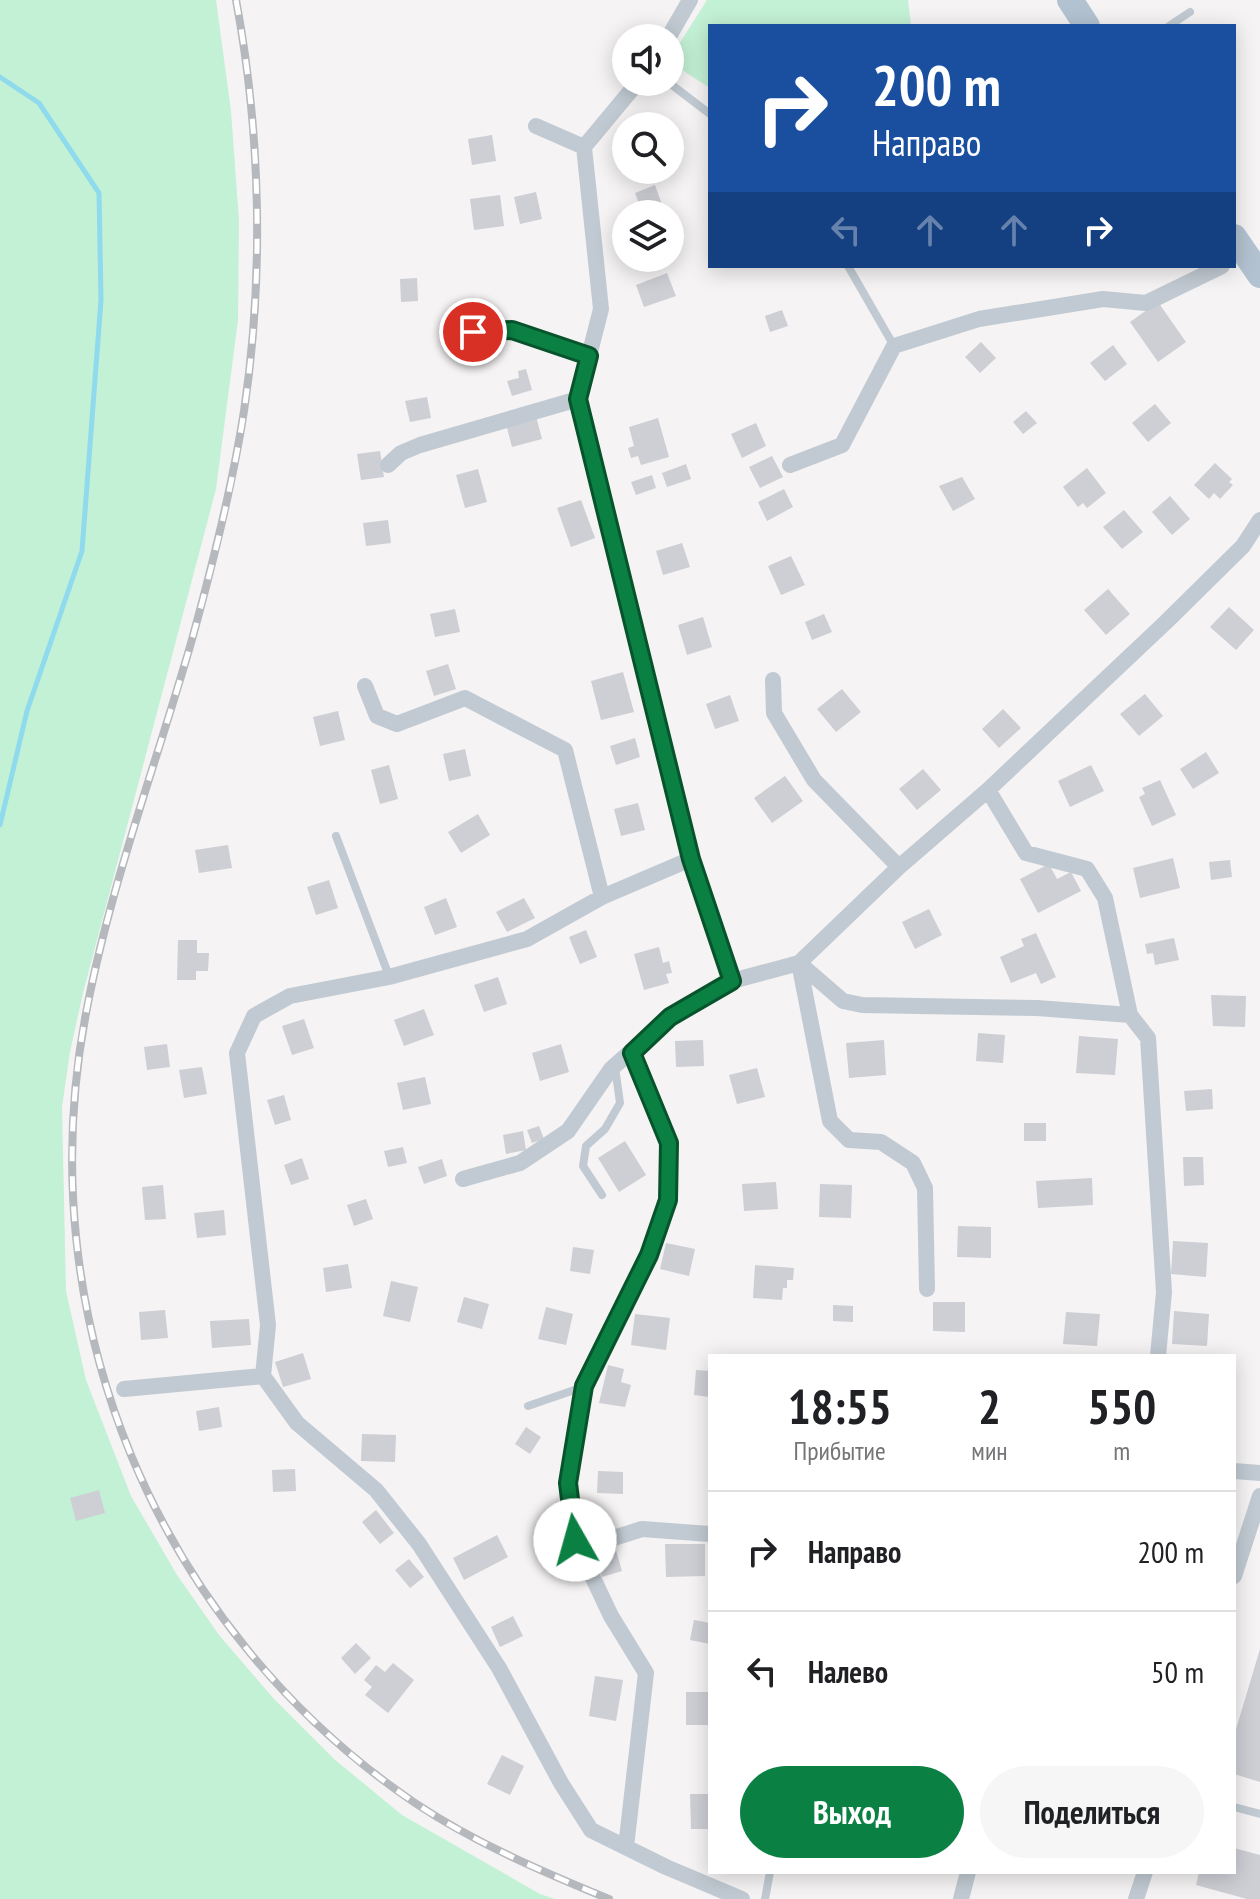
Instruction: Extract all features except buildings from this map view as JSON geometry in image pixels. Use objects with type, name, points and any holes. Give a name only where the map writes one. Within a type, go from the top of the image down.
[{"type":"main road","points":[[1070,0],[1086,24]]},
{"type":"street","points":[[676,24],[690,0]]},
{"type":"street","points":[[626,96],[584,147],[601,309],[578,399],[691,859],[732,981]]},
{"type":"street","points":[[536,126],[584,147]]},
{"type":"street","points":[[790,465],[842,445],[894,346],[979,319],[1103,299],[1146,303],[1220,268]]},
{"type":"street","points":[[388,465],[401,453],[420,445],[578,399]]},
{"type":"street","points":[[463,1179],[520,1163],[568,1131],[615,1066],[670,1017],[732,981],[799,963],[1177,611],[1243,546],[1260,520]]},
{"type":"street","points":[[773,680],[774,713],[814,780],[899,867]]},
{"type":"street","points":[[365,686],[377,716],[397,724],[465,698],[565,750],[602,897]]},
{"type":"street","points":[[988,790],[1026,853],[1087,869],[1105,898],[1130,1015],[1148,1038],[1164,1292],[1158,1354]]},
{"type":"street","points":[[691,859],[602,897],[527,939],[389,977],[290,996],[254,1016],[237,1053],[268,1325],[263,1376],[297,1423],[376,1490],[419,1544],[499,1668],[561,1783],[591,1830],[666,1867],[742,1899]]},
{"type":"street","points":[[799,963],[843,1001],[862,1005],[1037,1008],[1130,1015]]},
{"type":"street","points":[[799,963],[830,1121],[849,1140],[881,1142],[913,1163],[925,1188],[927,1289]]},
{"type":"street","points":[[626,1847],[646,1673],[611,1616],[575,1540],[568,1483],[584,1386],[649,1255],[668,1200],[669,1143],[632,1053]]},
{"type":"street","points":[[124,1389],[263,1376]]},
{"type":"street","points":[[1236,1471],[1260,1473]]},
{"type":"street","points":[[1236,1571],[1256,1520],[1260,1496]]},
{"type":"street","points":[[575,1540],[604,1541],[642,1529],[708,1534]]},
{"type":"street","points":[[961,1899],[967,1874]]},
{"type":"street","points":[[1138,1899],[1144,1874]]},
{"type":"lane","points":[[1172,24],[1190,12]]},
{"type":"lane","points":[[684,94],[708,112]]},
{"type":"lane","points":[[849,268],[894,346]]},
{"type":"lane","points":[[473,332],[512,330],[589,356]]},
{"type":"lane","points":[[336,836],[389,977]]},
{"type":"lane","points":[[602,1195],[583,1166],[586,1146],[605,1129],[620,1103],[615,1066]]},
{"type":"lane","points":[[528,1406],[584,1386]]},
{"type":"lane","points":[[1236,1808],[1260,1814]]},
{"type":"lane","points":[[765,1899],[770,1874]]},
{"type":"green space","points":[[0,0],[216,0],[231,111],[239,221],[238,320],[216,489],[83,993],[62,1107],[66,1291],[86,1380],[131,1496],[177,1575],[219,1635],[273,1698],[334,1759],[402,1815],[540,1894],[555,1899],[0,1899]]},
{"type":"green space","points":[[707,0],[908,0],[911,24],[708,24],[708,87],[684,71],[684,36]]},
{"type":"waterway","points":[[0,77],[39,103],[99,193],[101,300],[82,551],[27,711],[0,825]]},
{"type":"railway","points":[[236,0],[251,101],[255,153],[257,257],[250,360],[239,440],[214,557],[108,916],[87,1008],[73,1123],[76,1237],[96,1348],[131,1455],[181,1555],[246,1648],[324,1731],[415,1803],[485,1844],[609,1899]]},
{"type":"route","points":[[473,332],[512,330],[589,356],[578,399],[691,859],[732,981],[670,1017],[632,1053],[669,1143],[668,1200],[649,1255],[584,1386],[568,1483],[575,1540]]}]
